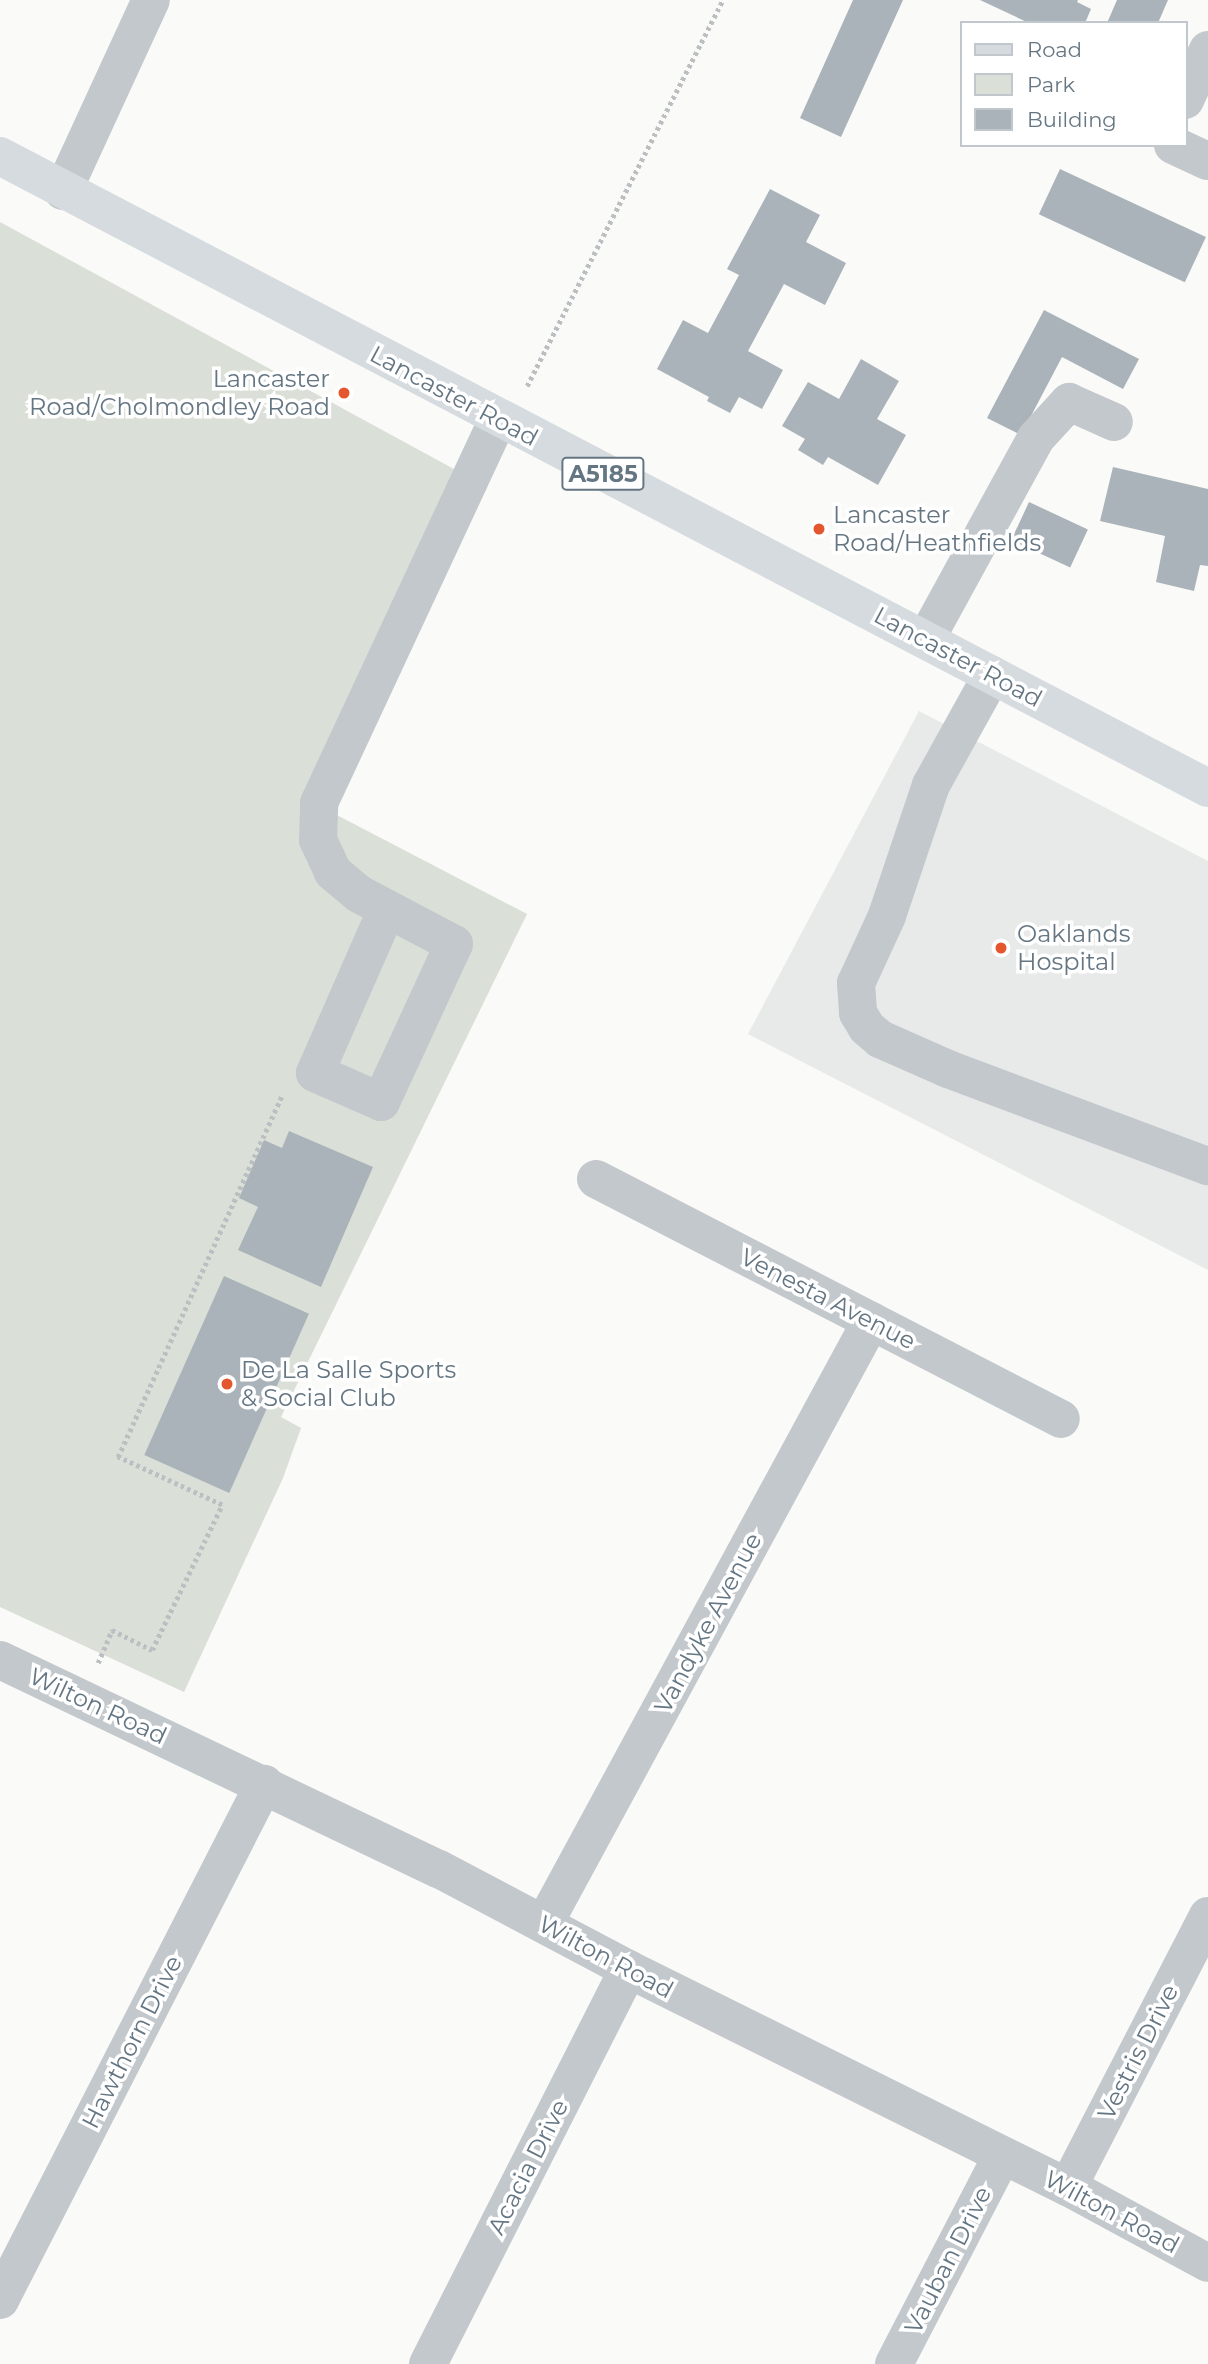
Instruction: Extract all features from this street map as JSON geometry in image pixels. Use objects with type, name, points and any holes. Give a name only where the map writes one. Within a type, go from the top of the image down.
[{"type":"main road","name":"Lancaster Road","points":[[0,156],[503,422],[926,639],[1208,788]]},
{"type":"street","points":[[63,191],[151,0]]},
{"type":"street","points":[[1187,96],[1208,50]]},
{"type":"street","points":[[1177,147],[1208,161]]},
{"type":"street","points":[[926,639],[1036,438],[1069,401],[1114,422]]},
{"type":"street","points":[[387,909],[315,1073],[381,1102],[454,944],[387,909],[345,884],[333,872],[318,840],[319,803],[503,422]]},
{"type":"street","points":[[992,675],[931,785],[887,916],[856,983],[858,1013],[867,1028],[880,1039],[948,1069],[1208,1166]]},
{"type":"street","name":"Venesta Avenue","points":[[596,1179],[1061,1419]]},
{"type":"street","name":"Vandyke Avenue","points":[[544,1924],[871,1321]]},
{"type":"street","name":"Wilton Road","points":[[0,1660],[264,1784],[628,1969],[1068,2187],[1208,2263]]},
{"type":"street","name":"Hawthorn Drive","points":[[0,2300],[264,1784]]},
{"type":"street","name":"Vestris Drive","points":[[1068,2187],[1208,1916]]},
{"type":"street","name":"Acacia Drive","points":[[428,2364],[628,1969]]},
{"type":"street","name":"Vauban Drive","points":[[894,2364],[1002,2156]]},
{"type":"path","points":[[503,422],[723,0]]},
{"type":"path","points":[[83,1698],[112,1630],[152,1650],[222,1505],[118,1457],[282,1094]]},
{"type":"shaded area","name":"Oaklands Hospital","points":[[919,711],[1208,861],[1208,1270],[748,1034]]},
{"type":"green space","points":[[0,222],[487,487],[331,812],[527,914],[281,1417],[301,1428],[283,1478],[184,1692],[0,1607]]},
{"type":"building","points":[[853,0],[903,0],[841,137],[800,118]]},
{"type":"building","points":[[980,0],[1078,0],[1077,2],[1091,9],[1086,21],[1025,21]]},
{"type":"building","points":[[1117,0],[1168,0],[1159,21],[1108,21]]},
{"type":"building","points":[[1060,169],[1206,237],[1185,282],[1039,214]]},
{"type":"building","points":[[770,189],[820,215],[806,242],[846,263],[825,305],[784,284],[748,351],[783,370],[762,409],[739,397],[730,413],[707,401],[709,397],[657,369],[683,320],[708,333],[739,275],[727,269]]},
{"type":"building","points":[[1044,310],[1139,359],[1123,389],[1062,357],[1021,435],[987,418]]},
{"type":"building","points":[[861,359],[899,381],[877,419],[906,435],[878,485],[828,457],[823,465],[798,450],[805,439],[782,426],[808,382],[839,399]]},
{"type":"building","points":[[1113,467],[1208,489],[1208,566],[1200,565],[1194,591],[1156,582],[1165,536],[1100,521]]},
{"type":"building","points":[[1029,502],[1088,529],[1070,568],[1011,540]]},
{"type":"building","points":[[289,1131],[373,1167],[321,1287],[238,1250],[258,1207],[239,1198],[264,1140],[282,1148]]},
{"type":"building","name":"De La Salle Sports & Social Club","points":[[224,1276],[309,1314],[229,1493],[144,1455]]},
{"type":"place","name":"Lancaster Road/Cholmondley Road","points":[[344,393]]},
{"type":"place","name":"Lancaster Road/Heathfields","points":[[819,529]]},
{"type":"place","name":"Oaklands Hospital","points":[[1001,948]]},
{"type":"place","name":"De La Salle Sports & Social Club","points":[[227,1384]]}]
